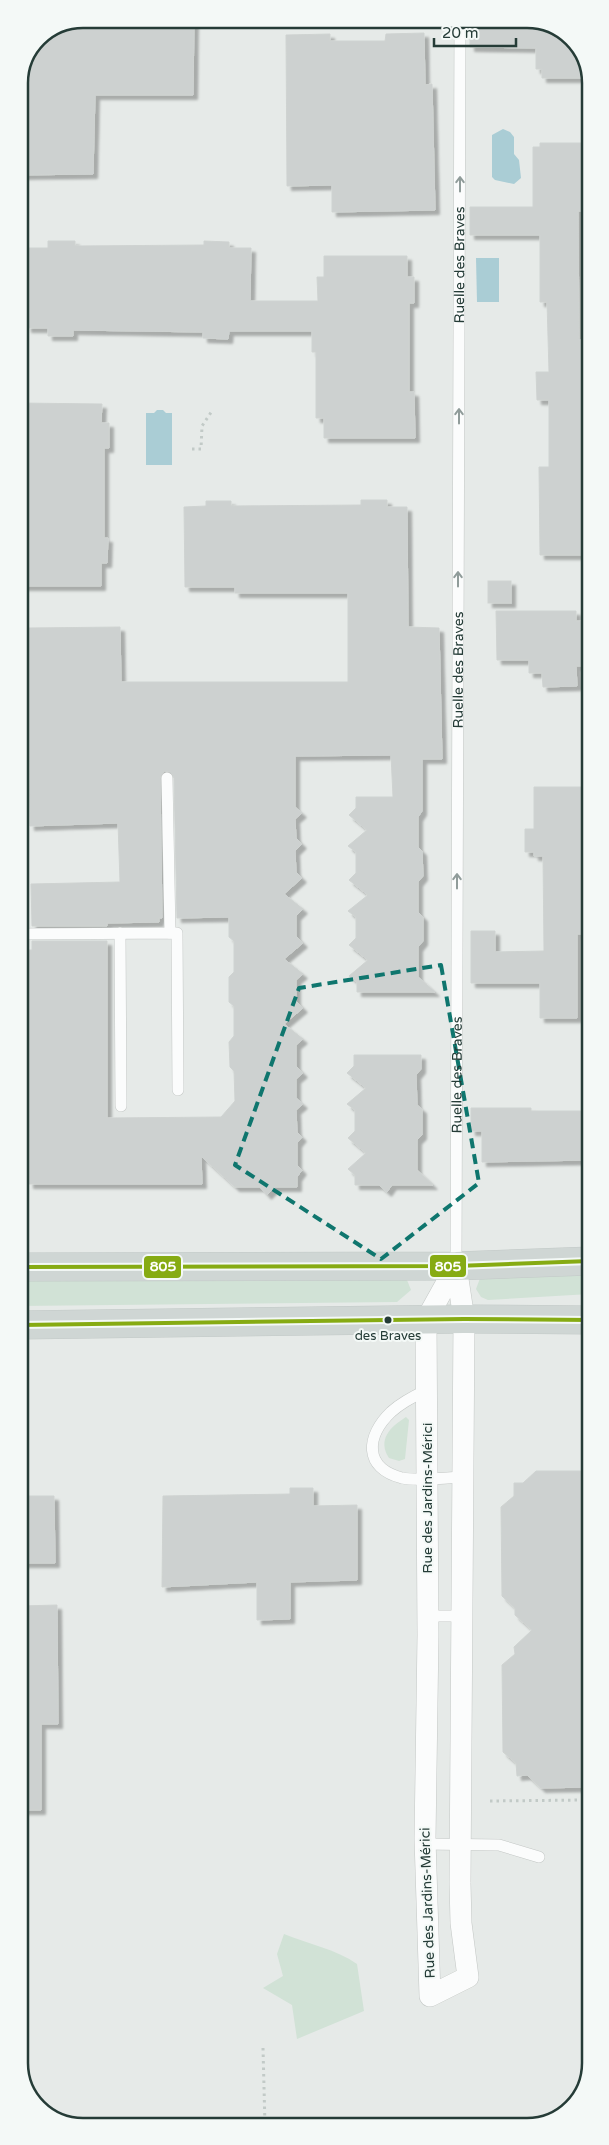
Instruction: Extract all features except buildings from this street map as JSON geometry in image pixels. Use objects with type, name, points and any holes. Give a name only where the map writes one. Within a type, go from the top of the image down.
[{"type":"main road","points":[[27,1267],[456,1266],[582,1261]]},
{"type":"main road","points":[[27,1325],[464,1319],[582,1320]]},
{"type":"street","name":"Ruelle des Braves","points":[[456,1266],[464,1319]]},
{"type":"street","name":"Rue des Jardins-Mérici","points":[[456,1266],[426,1320],[428,1616],[425,1844],[430,1996],[468,1977],[461,1923],[460,1844],[464,1319]]},
{"type":"lane","name":"Ruelle des Braves","points":[[456,1266],[460,28]]},
{"type":"lane","points":[[167,778],[170,933]]},
{"type":"lane","points":[[120,933],[121,1106]]},
{"type":"lane","points":[[27,934],[177,933],[178,1090]]},
{"type":"lane","points":[[427,1390],[404,1401],[390,1413],[376,1432],[370,1450],[375,1462],[385,1470],[402,1478],[463,1477]]},
{"type":"lane","points":[[428,1616],[462,1616]]},
{"type":"lane","points":[[425,1844],[499,1845],[539,1857]]},
{"type":"path","points":[[192,449],[201,449],[202,426],[212,411]]},
{"type":"path","points":[[490,1801],[582,1800]]},
{"type":"path","points":[[263,2048],[265,2117]]},
{"type":"highlighted area","points":[[441,965],[479,1183],[381,1259],[235,1165],[299,988]]},
{"type":"green space","points":[[582,1267],[582,1294],[488,1300],[481,1297],[476,1289],[482,1273]]},
{"type":"green space","points":[[27,1275],[405,1275],[411,1290],[397,1302],[27,1306]]},
{"type":"green space","points":[[406,1417],[409,1420],[405,1459],[399,1461],[389,1458],[384,1445],[390,1430]]},
{"type":"green space","points":[[284,1934],[331,1951],[357,1964],[364,2011],[297,2039],[292,2005],[263,1988],[283,1976],[277,1954]]},
{"type":"water","points":[[503,129],[510,132],[514,137],[514,154],[519,160],[521,178],[514,184],[495,180],[492,177],[492,135]]},
{"type":"water","points":[[476,258],[499,258],[499,302],[477,302]]},
{"type":"water","points":[[157,410],[172,413],[172,465],[146,465],[146,413],[154,413]]},
{"type":"transit line","name":"805","points":[[27,1267],[456,1266],[582,1261]]},
{"type":"transit line","name":"805","points":[[27,1325],[464,1319],[582,1320]]},
{"type":"place","name":"des Braves","points":[[388,1320]]}]
